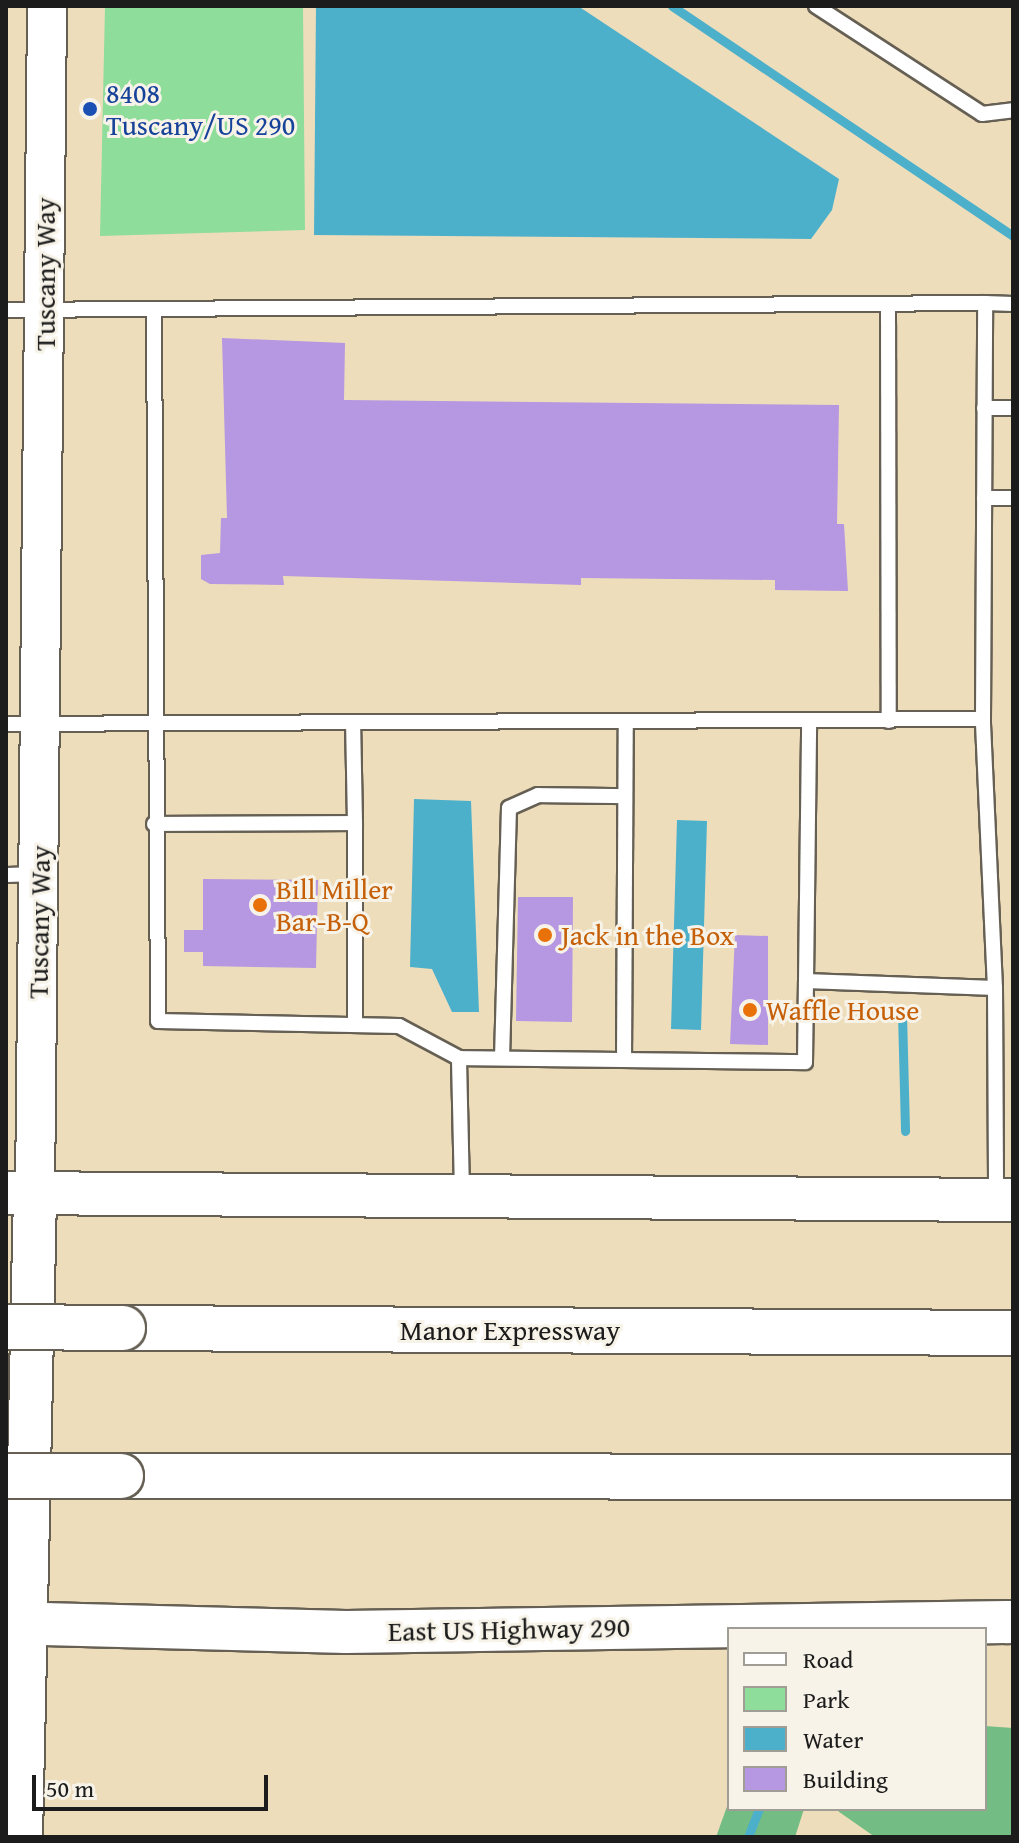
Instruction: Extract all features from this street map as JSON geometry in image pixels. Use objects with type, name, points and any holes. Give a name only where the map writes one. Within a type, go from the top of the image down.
[{"type":"highway","name":"Manor Expressway","points":[[6,1327],[1013,1333]]},
{"type":"highway","points":[[6,1476],[1013,1477]]},
{"type":"main road","points":[[20,1193],[1005,1200]]},
{"type":"main road","name":"Tuscany Way","points":[[20,1193],[18,1623],[21,1837]]},
{"type":"main road","name":"East US Highway 290","points":[[18,1623],[346,1632],[1013,1622]]},
{"type":"street","name":"Tuscany Way","points":[[20,1193],[24,724],[45,311],[47,6]]},
{"type":"lane","points":[[816,6],[982,114],[1013,110]]},
{"type":"lane","points":[[985,303],[983,719],[1005,1200]]},
{"type":"lane","points":[[888,304],[889,721]]},
{"type":"lane","points":[[6,310],[1013,304]]},
{"type":"lane","points":[[154,310],[152,721],[158,1021],[399,1026],[459,1058],[805,1062],[809,722]]},
{"type":"lane","points":[[984,408],[1013,408]]},
{"type":"lane","points":[[984,498],[1013,498]]},
{"type":"lane","points":[[24,724],[983,719]]},
{"type":"lane","points":[[624,1060],[626,722]]},
{"type":"lane","points":[[353,723],[355,1025]]},
{"type":"lane","points":[[502,1058],[509,808],[538,795],[625,796]]},
{"type":"lane","points":[[154,824],[355,823]]},
{"type":"lane","points":[[806,981],[995,988]]},
{"type":"lane","points":[[995,1008],[1013,1008]]},
{"type":"lane","points":[[459,1058],[462,1196]]},
{"type":"green space","points":[[105,6],[303,6],[305,230],[100,236]]},
{"type":"green space","points":[[987,1726],[1013,1728],[1013,1837],[875,1837],[838,1811],[987,1811]]},
{"type":"green space","points":[[727,1807],[727,1811],[803,1811],[795,1837],[716,1837]]},
{"type":"water","points":[[316,6],[578,6],[839,179],[832,210],[811,239],[314,235]]},
{"type":"water","points":[[414,799],[471,801],[479,1012],[452,1012],[432,969],[410,967]]},
{"type":"water","points":[[677,820],[707,821],[701,1030],[671,1029]]},
{"type":"building","points":[[222,338],[345,343],[344,400],[839,405],[837,524],[844,524],[848,591],[775,590],[775,580],[581,578],[581,585],[283,576],[284,585],[210,584],[201,579],[201,555],[220,553],[221,518],[227,518]]},
{"type":"building","name":"Bill Miller Bar-B-Q","points":[[203,879],[318,880],[316,968],[203,966],[203,952],[184,952],[184,930],[203,930]]},
{"type":"building","name":"Jack in the Box","points":[[518,897],[573,897],[572,1022],[516,1021]]},
{"type":"building","name":"Waffle House","points":[[735,935],[768,936],[768,1045],[730,1044]]},
{"type":"waterway","points":[[672,6],[1013,236]]},
{"type":"waterway","points":[[902,1014],[905,1131]]},
{"type":"waterway","points":[[748,1837],[758,1811]]},
{"type":"place","name":"8408 Tuscany/US 290","points":[[90,109]]},
{"type":"place","name":"Bill Miller Bar-B-Q","points":[[260,905]]},
{"type":"place","name":"Jack in the Box","points":[[545,935]]},
{"type":"place","name":"Waffle House","points":[[750,1010]]}]
